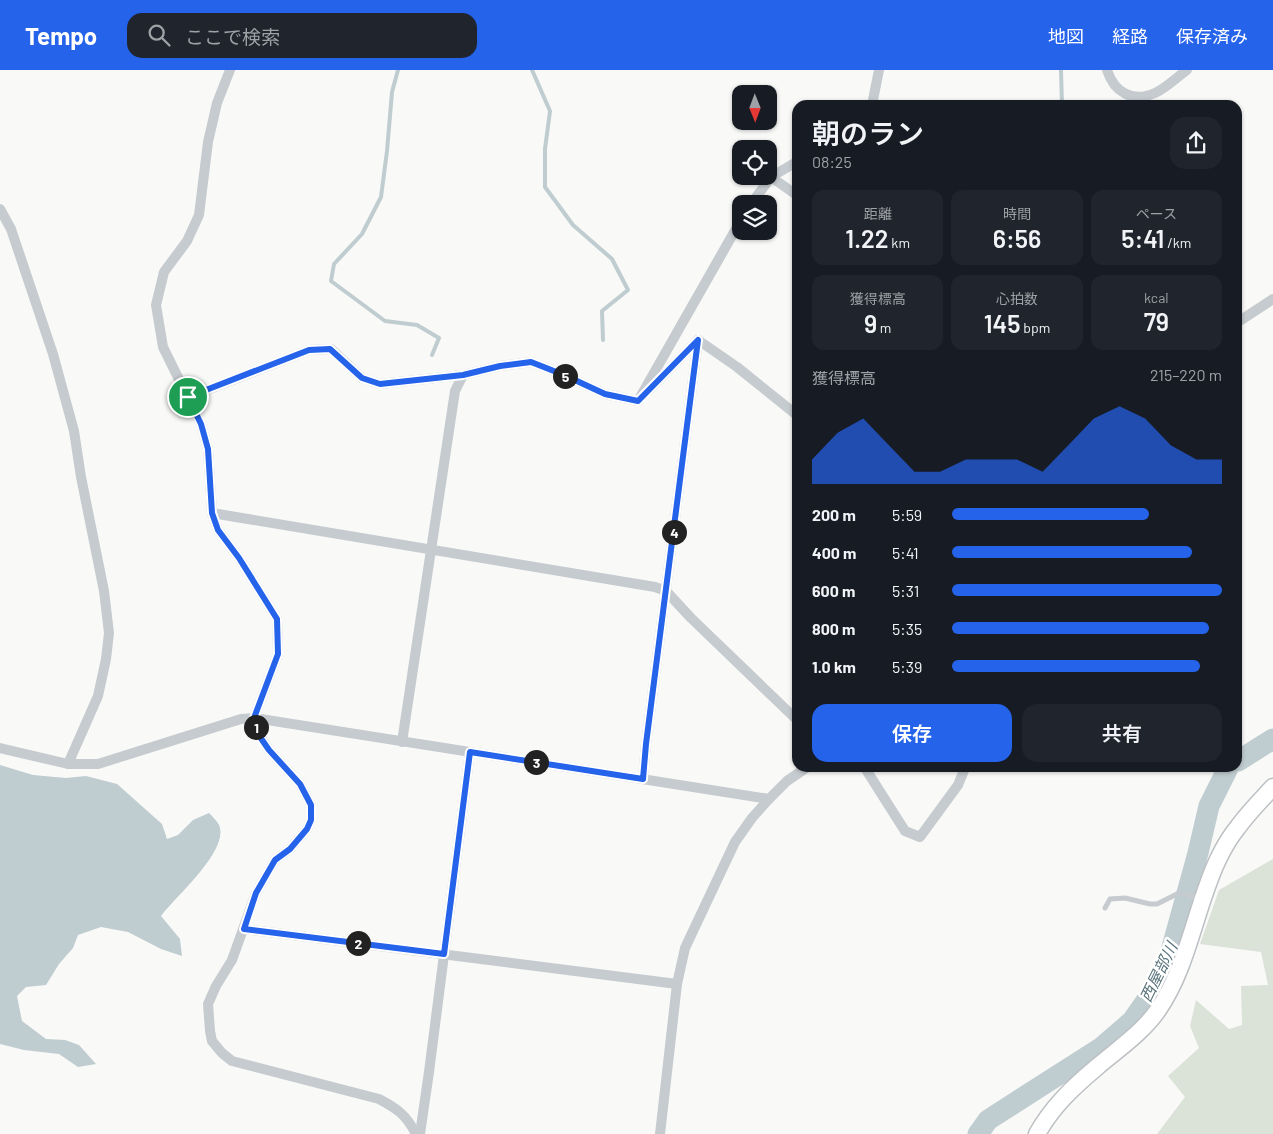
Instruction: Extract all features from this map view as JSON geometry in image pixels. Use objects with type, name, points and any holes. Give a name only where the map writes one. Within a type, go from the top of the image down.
[{"type":"main road","points":[[1037,1134],[1052,1110],[1074,1087],[1125,1045],[1146,1025],[1158,1010],[1180,969],[1199,899],[1218,859],[1237,828],[1273,787]]},
{"type":"street","points":[[230,70],[217,103],[208,142],[199,215],[187,241],[164,272],[156,305],[163,347],[201,424],[208,449],[212,513],[218,530],[239,558],[277,619],[278,654],[254,718],[258,734],[269,750],[300,784],[311,805],[311,820],[307,829],[290,849],[275,860],[256,893],[232,960],[216,986],[208,1004],[210,1031],[212,1041],[232,1061],[379,1098],[396,1108],[408,1119],[416,1134]]},
{"type":"street","points":[[873,100],[879,70]]},
{"type":"street","points":[[1107,70],[1111,83],[1124,94],[1139,96],[1156,93],[1187,70]]},
{"type":"street","points":[[777,174],[792,165]]},
{"type":"street","points":[[777,181],[792,192]]},
{"type":"street","points":[[758,195],[766,185]]},
{"type":"street","points":[[0,209],[11,229],[53,354],[74,432],[80,477],[94,538],[109,633],[106,659],[98,696],[68,764]]},
{"type":"street","points":[[638,401],[732,236]]},
{"type":"street","points":[[1242,319],[1273,299]]},
{"type":"street","points":[[638,401],[698,340]]},
{"type":"street","points":[[698,340],[792,411]]},
{"type":"street","points":[[643,779],[698,340]]},
{"type":"street","points":[[188,397],[309,350],[330,349],[362,378],[380,384],[463,375],[500,366],[531,362],[605,394],[638,401]]},
{"type":"street","points":[[402,742],[455,391],[463,375]]},
{"type":"street","points":[[212,513],[588,574],[655,587],[666,591],[691,618],[792,715]]},
{"type":"street","points":[[0,748],[68,764],[98,764],[241,718],[254,718],[769,799]]},
{"type":"street","points":[[420,1134],[470,752]]},
{"type":"street","points":[[660,1134],[677,984],[685,948],[735,842],[752,818],[769,799],[787,781],[800,772]]},
{"type":"street","points":[[868,772],[905,831],[920,837],[958,785],[963,772]]},
{"type":"street","points":[[244,929],[677,984]]},
{"type":"lane","points":[[1105,908],[1110,900],[1125,898],[1157,904],[1179,893],[1199,899]]},
{"type":"shaded area","points":[[0,765],[33,775],[66,778],[86,776],[117,784],[162,824],[167,839],[178,835],[193,820],[209,813],[219,825],[220,835],[217,847],[209,860],[161,916],[180,939],[182,956],[161,949],[128,932],[101,927],[78,935],[73,948],[59,964],[46,985],[26,987],[17,996],[22,1021],[46,1039],[65,1040],[79,1045],[96,1064],[78,1067],[59,1054],[24,1050],[0,1044]]},
{"type":"shaded area","points":[[1273,859],[1273,1134],[1157,1134],[1185,1097],[1168,1076],[1199,1048],[1190,1026],[1196,1000],[1229,1029],[1242,1025],[1241,986],[1268,985],[1261,952],[1200,944],[1219,890]]},
{"type":"waterway","points":[[398,70],[392,92],[381,197],[362,234],[334,264],[331,281],[385,321],[417,325],[439,338],[432,355]]},
{"type":"waterway","points":[[532,70],[550,111],[545,149],[545,187],[573,225],[612,259],[628,290],[602,311],[603,340]]},
{"type":"waterway","points":[[1061,70],[1062,100]]},
{"type":"waterway","name":"西屋部川","points":[[1242,758],[1273,739]]},
{"type":"waterway","name":"西屋部川","points":[[978,1134],[988,1120],[1102,1047],[1132,1021],[1153,991],[1171,951],[1209,806],[1226,772]]},
{"type":"route","points":[[698,340],[643,779],[470,752],[444,954],[244,929],[256,893],[275,860],[290,849],[307,829],[311,820],[311,805],[300,784],[269,750],[258,734],[254,718],[278,654],[277,619],[239,558],[218,530],[212,513],[208,449],[201,424],[188,397],[309,350],[330,349],[362,378],[380,384],[463,375],[500,366],[531,362],[605,394],[638,401],[698,340]]}]
